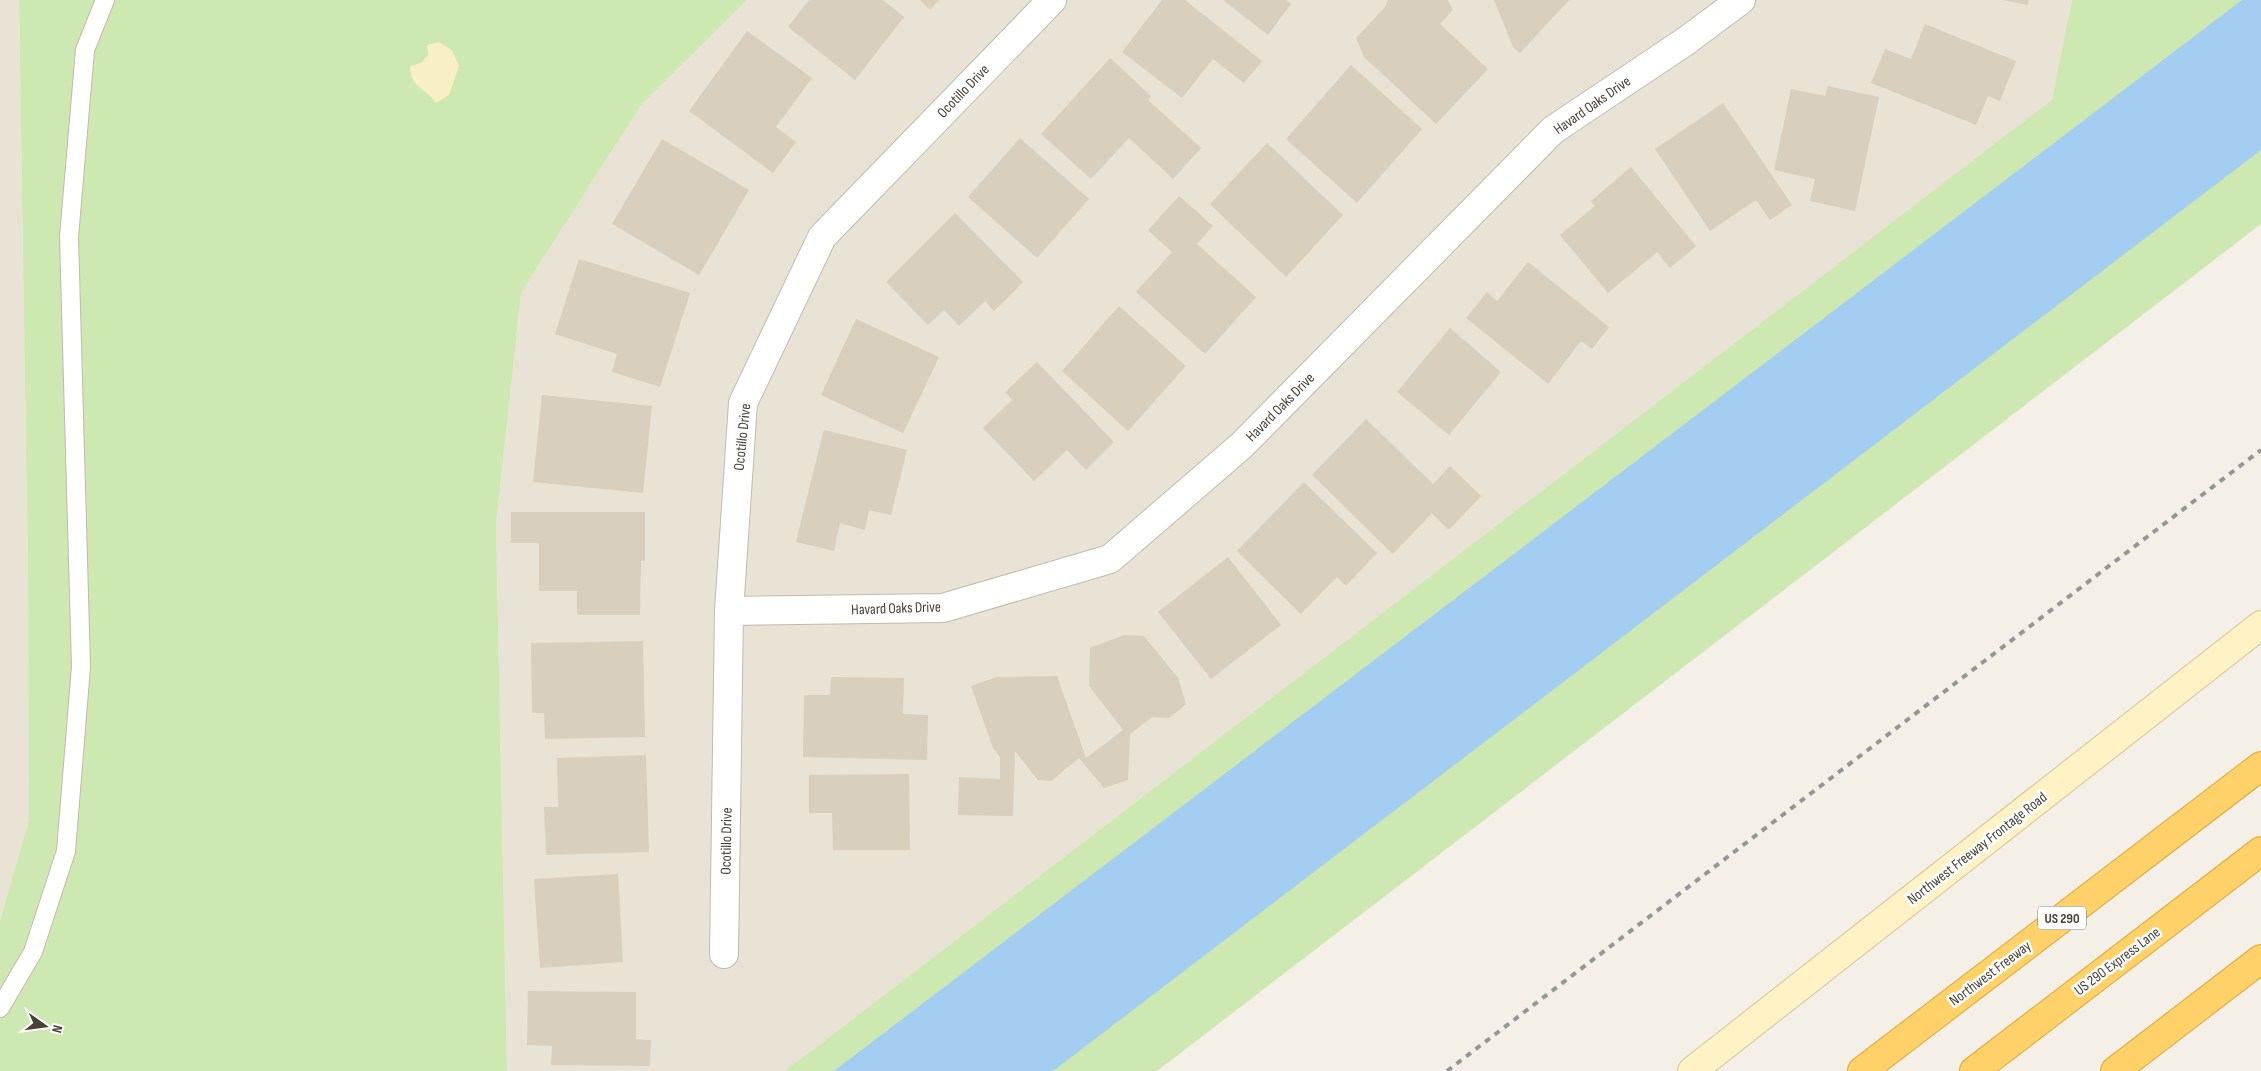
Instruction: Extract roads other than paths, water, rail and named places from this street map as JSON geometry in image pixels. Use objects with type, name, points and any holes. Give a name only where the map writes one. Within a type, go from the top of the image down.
[{"type":"highway","name":"Northwest Freeway","points":[[1862,1071],[2261,766]]},
{"type":"highway","name":"US 290 Express Lane","points":[[1974,1071],[2261,851]]},
{"type":"highway","points":[[2114,1071],[2261,959]]},
{"type":"main road","name":"Northwest Freeway Frontage Road","points":[[1692,1071],[2261,625]]},
{"type":"street","name":"Ocotillo Drive","points":[[724,954],[729,612],[743,403],[822,237],[1052,0]]},
{"type":"street","name":"Havard Oaks Drive","points":[[729,612],[943,608],[1110,559],[1242,445],[1553,130],[1686,41],[1741,0]]},
{"type":"lane","points":[[0,1008],[33,952],[66,851],[81,667],[69,237],[85,50],[105,0]]},
{"type":"water","points":[[2242,0],[2261,0],[2261,150],[1053,1071],[834,1071]]},
{"type":"railway","points":[[1447,1071],[2261,450]]}]
